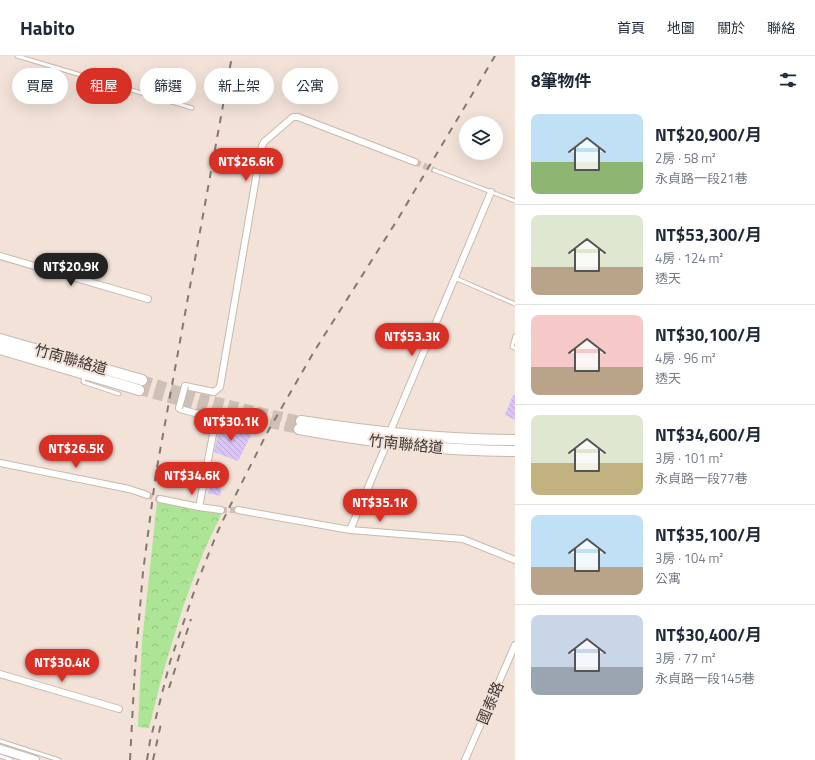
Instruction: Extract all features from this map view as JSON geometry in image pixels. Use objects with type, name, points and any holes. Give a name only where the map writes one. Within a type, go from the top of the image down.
[{"type":"main road","name":"竹南聯絡道","points":[[0,339],[140,385],[84,374],[0,349]]},
{"type":"main road","name":"竹南聯絡道","points":[[515,440],[417,436],[350,428],[300,425],[386,443],[438,448],[515,451]]},
{"type":"street","points":[[199,507],[214,419],[178,408],[185,386],[214,392],[220,388],[262,146],[264,142],[293,117],[298,116],[415,162]]},
{"type":"street","points":[[350,530],[491,192]]},
{"type":"street","points":[[0,256],[148,299]]},
{"type":"street","points":[[0,463],[130,489],[147,496]]},
{"type":"street","points":[[160,499],[222,510]]},
{"type":"street","points":[[238,510],[350,530],[463,539],[515,560]]},
{"type":"street","name":"國泰路","points":[[465,760],[515,645]]},
{"type":"street","points":[[0,674],[119,709]]},
{"type":"street","points":[[0,749],[35,760]]},
{"type":"lane","points":[[17,56],[192,108]]},
{"type":"lane","points":[[434,170],[515,201]]},
{"type":"lane","points":[[455,278],[515,304]]},
{"type":"lane","points":[[515,336],[512,347],[515,348]]},
{"type":"lane","points":[[84,374],[83,382],[119,394]]},
{"type":"lane","points":[[0,741],[59,760]]},
{"type":"lane","points":[[0,756],[11,760]]},
{"type":"green space","points":[[157,502],[222,513],[203,553],[183,607],[162,676],[149,728],[138,727],[142,642]]},
{"type":"building","points":[[513,395],[515,396],[515,420],[505,415]]},
{"type":"building","points":[[221,423],[251,435],[238,461],[214,452]]},
{"type":"building","points":[[211,481],[222,483],[220,496],[208,493]]},
{"type":"tunnel","points":[[415,162],[434,170]]},
{"type":"tunnel","points":[[142,380],[204,399],[301,421]]},
{"type":"tunnel","points":[[139,390],[250,419],[299,429]]},
{"type":"tunnel","points":[[147,495],[160,499]]},
{"type":"tunnel","points":[[221,510],[238,510]]},
{"type":"railway","points":[[130,760],[135,667],[143,572],[156,473],[232,56]]},
{"type":"railway","points":[[147,760],[150,741],[170,662],[197,583],[228,510],[267,433],[315,350],[396,222],[495,56]]},
{"type":"railway","points":[[169,688],[191,619]]},
{"type":"railway","points":[[153,760],[162,719]]}]
